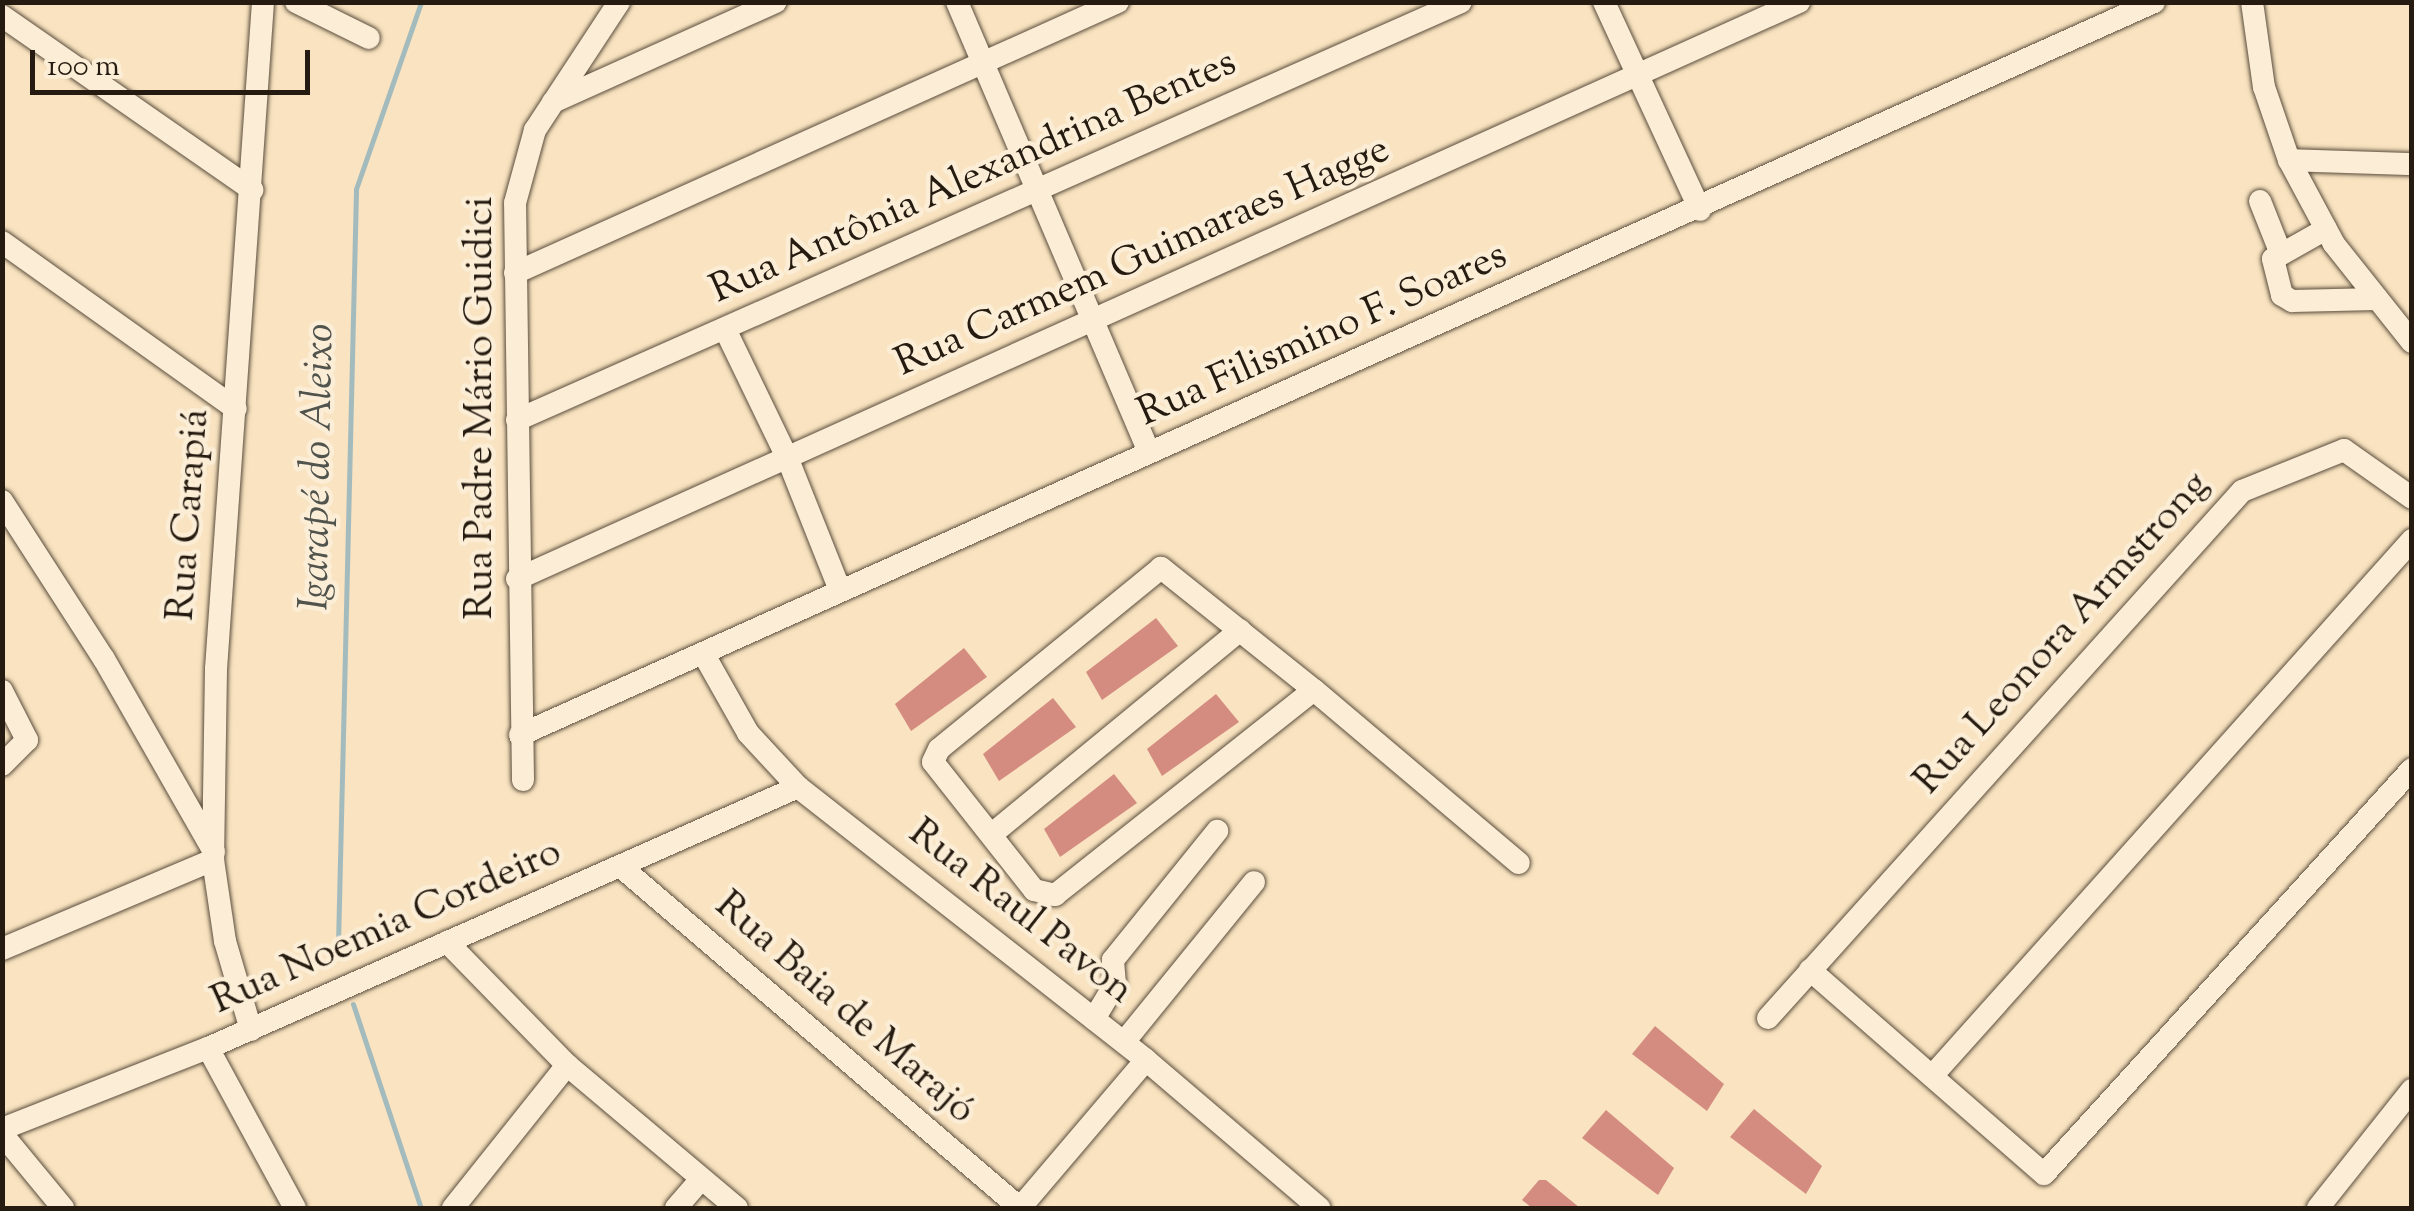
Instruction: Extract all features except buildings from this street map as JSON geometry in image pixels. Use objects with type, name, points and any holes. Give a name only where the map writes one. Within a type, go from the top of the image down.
[{"type":"street","name":"Rua Carapiá","points":[[251,1030],[225,941],[214,856],[216,669],[263,2]]},
{"type":"street","points":[[296,2],[370,38]]},
{"type":"street","name":"Rua Padre Mário Guidici","points":[[523,780],[512,229],[521,169],[553,102],[619,2]]},
{"type":"street","points":[[553,102],[776,2]]},
{"type":"street","points":[[957,2],[1149,452]]},
{"type":"street","points":[[515,273],[1118,2]]},
{"type":"street","name":"Rua Antônia Alexandrina Bentes","points":[[517,420],[1461,2]]},
{"type":"street","points":[[1604,2],[1700,210]]},
{"type":"street","name":"Rua Carmem Guimaraes Hagge","points":[[517,579],[1800,2]]},
{"type":"street","name":"Rua Filismino F. Soares","points":[[520,734],[1700,210],[2154,2]]},
{"type":"street","points":[[2252,2],[2264,87],[2288,160],[2326,229],[2412,342]]},
{"type":"street","points":[[2,16],[252,190]]},
{"type":"street","points":[[2288,160],[2412,164]]},
{"type":"street","points":[[2260,201],[2281,254]]},
{"type":"street","points":[[2326,229],[2281,254],[2270,266],[2272,277],[2292,301],[2377,298]]},
{"type":"street","points":[[2,242],[236,409]]},
{"type":"street","points":[[725,329],[788,458],[840,590]]},
{"type":"street","name":"Rua Leonora Armstrong","points":[[1768,1018],[2242,491],[2344,450],[2412,498]]},
{"type":"street","points":[[2,502],[104,659],[214,856],[2,950]]},
{"type":"street","points":[[1932,1076],[2412,540]]},
{"type":"street","points":[[1314,690],[1065,891],[1042,895],[1034,890],[936,769],[934,756],[1146,574],[1170,570],[1240,630],[1314,690],[1519,863]]},
{"type":"street","points":[[992,834],[1240,630]]},
{"type":"street","name":"Rua Raul Pavon","points":[[703,652],[748,732],[798,787],[1124,1042],[1319,1208]]},
{"type":"street","points":[[2,690],[26,740],[2,765]]},
{"type":"street","points":[[1810,970],[2033,1169],[2051,1171],[2412,768]]},
{"type":"street","name":"Rua Noemia Cordeiro","points":[[2,1132],[251,1030],[798,787]]},
{"type":"street","points":[[1094,1019],[1115,984],[1113,960],[1216,831]]},
{"type":"street","name":"Rua Baia de Marajó","points":[[620,866],[1020,1208]]},
{"type":"street","points":[[1124,1042],[1254,882]]},
{"type":"street","points":[[448,942],[567,1065],[737,1208]]},
{"type":"street","points":[[208,1048],[295,1208]]},
{"type":"street","points":[[1020,1208],[1146,1060]]},
{"type":"street","points":[[453,1208],[567,1065]]},
{"type":"street","points":[[2318,1208],[2412,1090]]},
{"type":"street","points":[[2,1132],[63,1208]]},
{"type":"street","points":[[676,1208],[702,1179]]},
{"type":"waterway","name":"Igarapé do Aleixo","points":[[338,944],[356,189],[421,2]]},
{"type":"waterway","name":"Igarapé do Aleixo","points":[[353,1004],[421,1208]]}]
